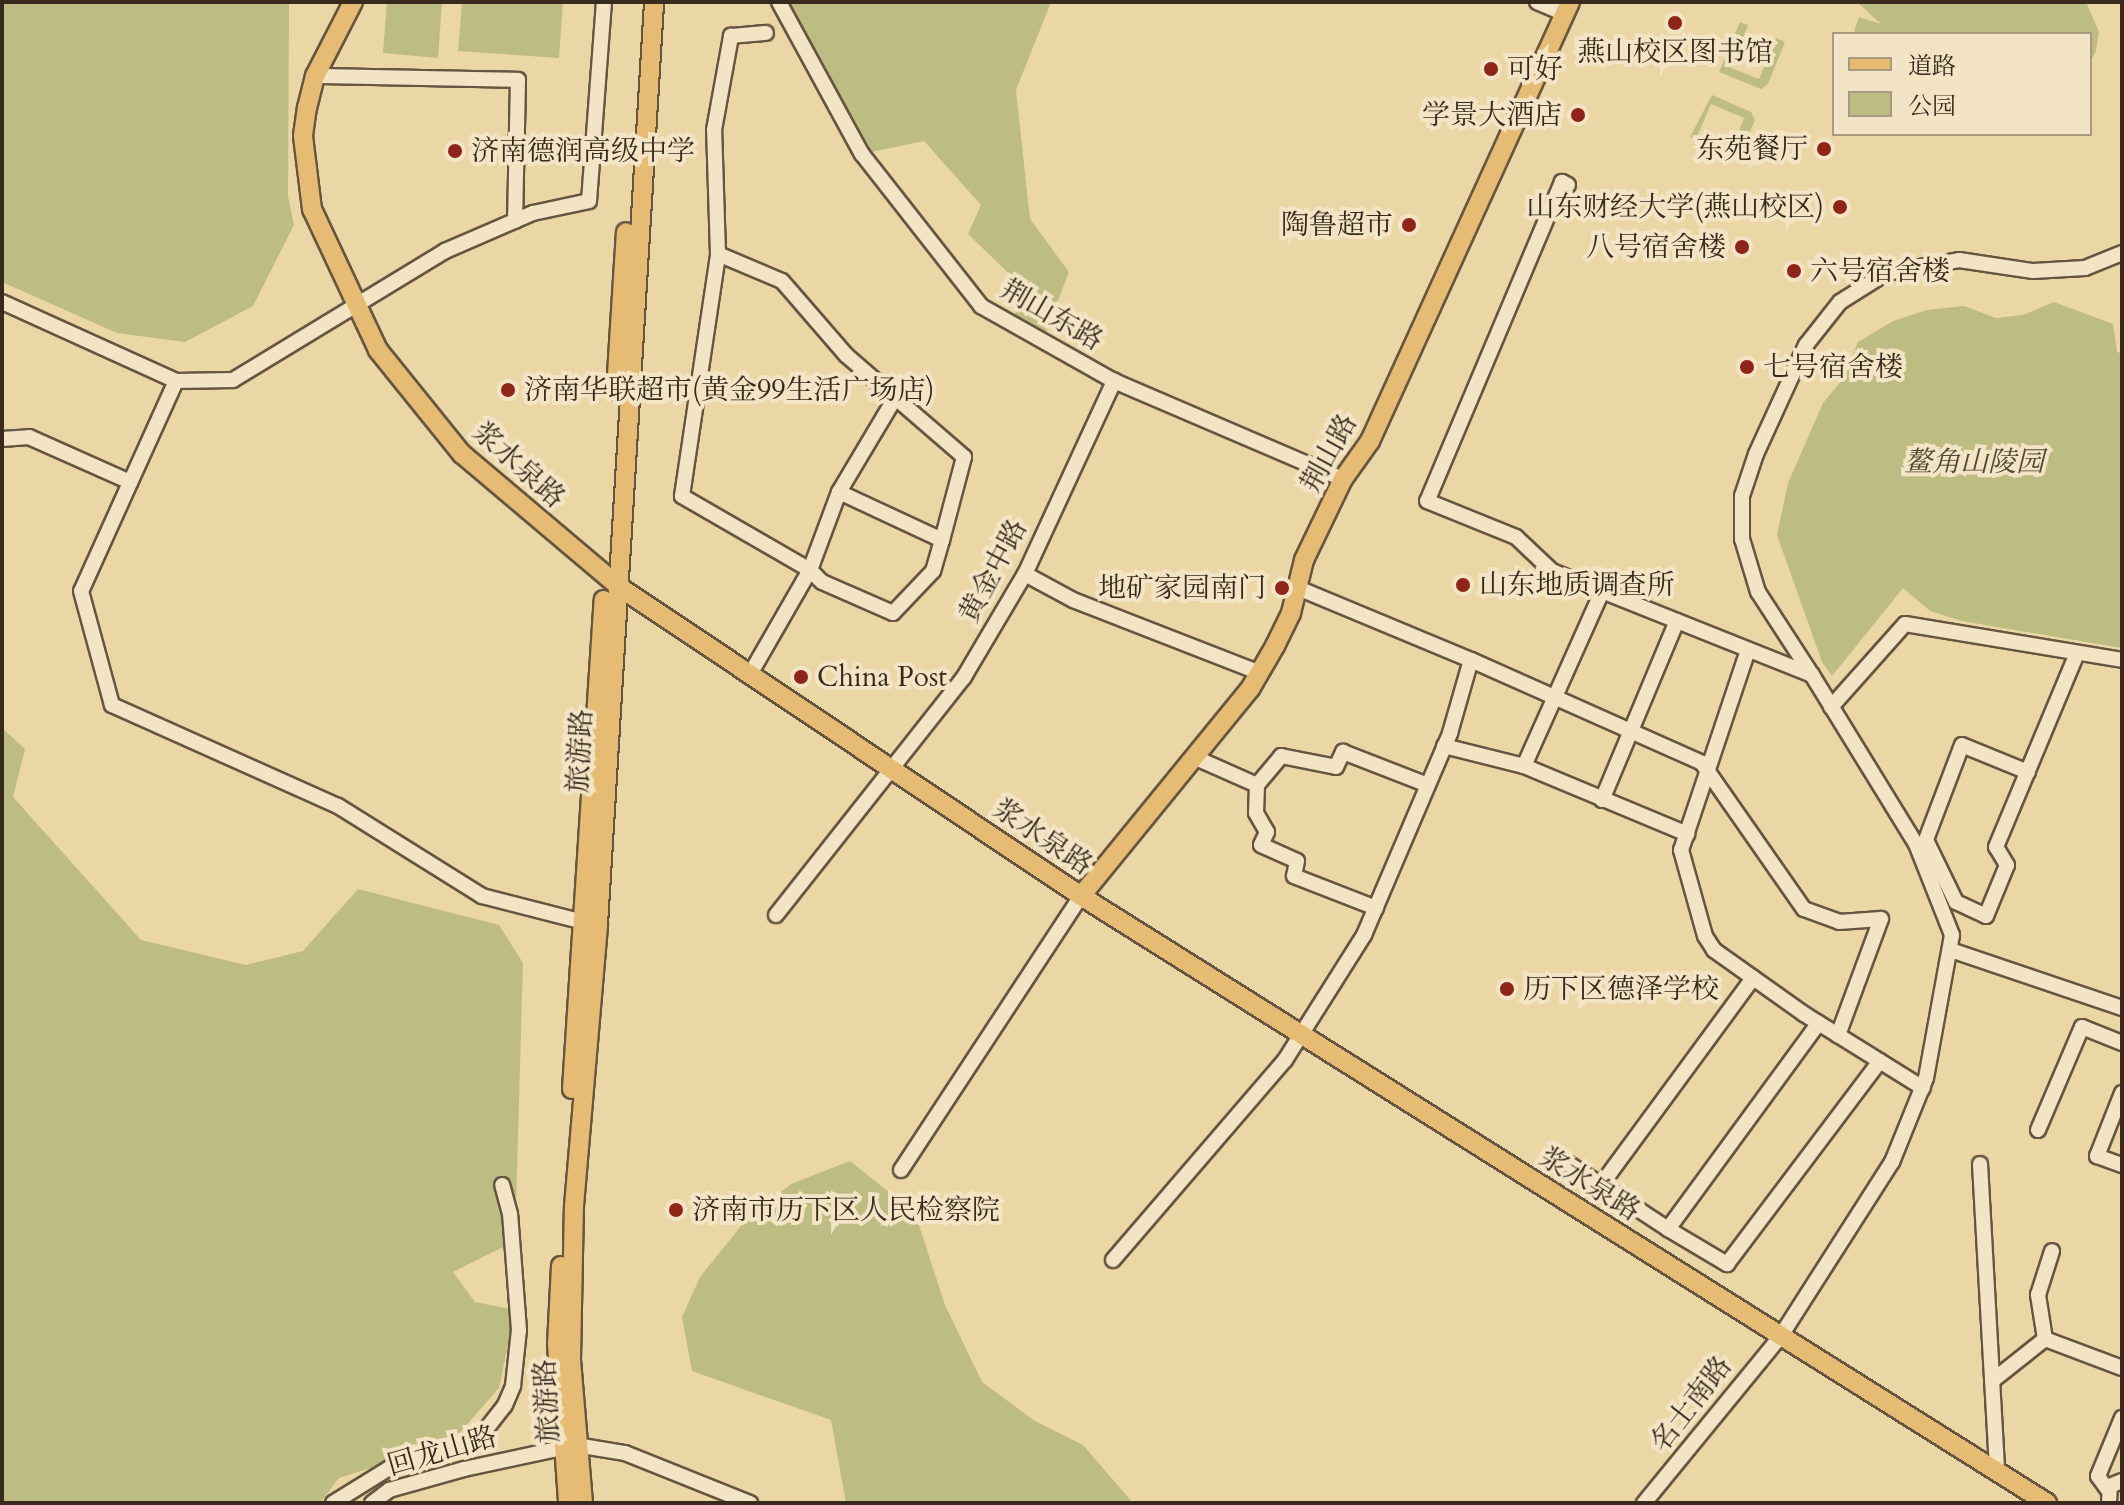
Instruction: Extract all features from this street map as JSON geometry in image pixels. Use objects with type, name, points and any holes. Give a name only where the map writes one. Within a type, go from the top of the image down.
[{"type":"main road","name":"浆水泉路","points":[[353,2],[315,76],[303,136],[312,209],[353,305],[414,400],[462,454],[612,580],[749,676],[1081,896],[2047,1503]]},
{"type":"main road","name":"旅游路","points":[[612,580],[642,2]]},
{"type":"main road","name":"旅游路","points":[[583,1503],[569,1446],[557,1344],[590,924],[654,2]]},
{"type":"main road","name":"荆山路","points":[[1081,896],[1196,758],[1258,672],[1285,624],[1304,560],[1343,479],[1370,441],[1567,8]]},
{"type":"main road","name":"旅游路","points":[[568,1503],[569,1446]]},
{"type":"street","points":[[2,302],[176,381],[233,380],[445,251],[515,221],[589,201],[604,2]]},
{"type":"street","name":"荆山东路","points":[[779,2],[862,154],[981,306],[1114,381],[1343,479]]},
{"type":"street","points":[[1537,2],[1567,8]]},
{"type":"street","points":[[718,254],[782,281],[846,355],[964,457],[933,571],[893,613],[822,582],[810,570],[682,496],[718,254],[714,130],[731,36],[766,33]]},
{"type":"street","points":[[315,76],[518,80],[515,221]]},
{"type":"street","points":[[1568,185],[1562,182],[1427,501],[1516,537],[1552,571],[1812,675]]},
{"type":"street","points":[[2122,253],[2085,268],[2033,271],[1959,260],[1886,273],[1840,302],[1806,345],[1756,454],[1742,496],[1742,539],[1758,592],[1916,844],[1947,917],[1951,950],[2089,993],[2122,1008]]},
{"type":"street","points":[[176,381],[81,591],[112,705],[338,806],[482,896],[590,924]]},
{"type":"street","name":"黄金中路","points":[[776,915],[964,677],[1025,574],[1114,381]]},
{"type":"street","points":[[749,676],[810,570],[839,492],[895,398]]},
{"type":"street","points":[[2,439],[29,437],[130,482]]},
{"type":"street","points":[[839,492],[942,540]]},
{"type":"street","points":[[1025,574],[1073,600],[1258,672]]},
{"type":"street","points":[[1298,588],[1471,660],[1702,763],[1804,909],[1839,922],[1881,919],[1838,1035]]},
{"type":"street","points":[[1524,766],[1602,592]]},
{"type":"street","points":[[1602,800],[1677,621]]},
{"type":"street","points":[[1831,707],[1905,624],[2122,660]]},
{"type":"street","points":[[1748,650],[1709,775],[1681,850],[1705,936],[1714,950],[1753,978],[1923,1088]]},
{"type":"street","points":[[2028,772],[1962,745],[1926,840],[1956,902],[1986,916],[2007,865],[1996,847],[2028,772],[2077,653]]},
{"type":"street","points":[[1113,1260],[1285,1060],[1299,1031],[1356,948],[1444,746],[1471,660]]},
{"type":"street","points":[[1444,746],[1524,766],[1687,834]]},
{"type":"street","points":[[1376,908],[1294,876],[1297,861],[1261,845],[1267,832],[1256,813],[1257,785],[1281,756],[1336,767],[1343,752],[1428,785]]},
{"type":"street","points":[[1196,758],[1257,785]]},
{"type":"street","points":[[901,1170],[1081,896]]},
{"type":"street","name":"名士南路","points":[[1644,1503],[1780,1337],[1892,1162],[1923,1088],[1951,950]]},
{"type":"street","points":[[1601,1185],[1753,978]]},
{"type":"street","points":[[1668,1229],[1819,1023]]},
{"type":"street","points":[[2038,1130],[2082,1027],[2122,1043]]},
{"type":"street","points":[[1563,1160],[1727,1264],[1880,1061]]},
{"type":"street","points":[[2122,1093],[2097,1156],[2122,1165]]},
{"type":"street","points":[[1980,1164],[1997,1472]]},
{"type":"street","points":[[333,1503],[403,1462],[480,1437],[505,1405],[513,1386],[519,1330],[510,1214],[502,1185]]},
{"type":"street","points":[[2045,1339],[2038,1295],[2052,1251]]},
{"type":"street","points":[[1992,1381],[2045,1339]]},
{"type":"street","points":[[2045,1339],[2122,1368]]},
{"type":"street","points":[[2122,1418],[2098,1476],[2109,1497],[2122,1481]]},
{"type":"street","points":[[569,1446],[625,1453],[750,1503]]},
{"type":"street","name":"回龙山路","points":[[372,1503],[389,1490],[569,1446]]},
{"type":"green space","points":[[2,2],[289,2],[288,196],[294,225],[253,306],[185,342],[117,333],[2,282]]},
{"type":"green space","points":[[387,2],[442,2],[438,58],[383,53]]},
{"type":"green space","points":[[462,2],[563,2],[559,58],[458,51]]},
{"type":"green space","points":[[779,2],[1051,2],[1016,90],[1030,219],[1069,272],[1045,334],[1013,319],[1025,289],[968,234],[981,205],[924,141],[862,154]]},
{"type":"green space","points":[[1857,2],[2086,2],[2099,32],[2092,59],[2092,32],[1854,31],[1859,17],[1881,24]]},
{"type":"green space","points":[[1740,22],[1748,25],[1731,68],[1759,79],[1776,38],[1785,42],[1768,84],[1761,89],[1719,72]]},
{"type":"green space","points":[[1712,95],[1751,112],[1755,120],[1738,158],[1730,154],[1744,118],[1711,104],[1696,139],[1690,137]]},
{"type":"green space","name":"鳌角山陵园","points":[[2054,302],[2113,324],[2117,352],[2122,353],[2122,648],[1962,621],[1930,611],[1903,588],[1832,676],[1822,662],[1777,535],[1788,483],[1823,403],[1842,380],[1858,342],[1893,321],[1927,310],[1964,306],[1996,318],[2023,315]]},
{"type":"green space","points":[[2,728],[25,749],[13,797],[141,940],[246,965],[303,951],[358,889],[499,925],[523,963],[515,1241],[453,1272],[475,1302],[515,1310],[499,1388],[456,1437],[415,1444],[377,1466],[339,1478],[320,1503],[2,1503]]},
{"type":"green space","points":[[850,1161],[915,1213],[945,1305],[982,1382],[1035,1421],[1083,1445],[1133,1503],[846,1503],[831,1420],[692,1371],[682,1317],[700,1277],[745,1221],[791,1184]]},
{"type":"place","name":"燕山校区图书馆","points":[[1675,23]]},
{"type":"place","name":"可好","points":[[1491,69]]},
{"type":"place","name":"学景大酒店","points":[[1578,115]]},
{"type":"place","name":"东苑餐厅","points":[[1824,149]]},
{"type":"place","name":"济南德润高级中学","points":[[455,151]]},
{"type":"place","name":"山东财经大学(燕山校区)","points":[[1840,207]]},
{"type":"place","name":"陶鲁超市","points":[[1409,225]]},
{"type":"place","name":"八号宿舍楼","points":[[1742,247]]},
{"type":"place","name":"六号宿舍楼","points":[[1794,271]]},
{"type":"place","name":"七号宿舍楼","points":[[1747,367]]},
{"type":"place","name":"济南华联超市(黄金99生活广场店)","points":[[508,390]]},
{"type":"place","name":"山东地质调查所","points":[[1463,585]]},
{"type":"place","name":"地矿家园南门","points":[[1282,588]]},
{"type":"place","name":"China Post","points":[[801,677]]},
{"type":"place","name":"历下区德泽学校","points":[[1507,989]]},
{"type":"place","name":"济南市历下区人民检察院","points":[[676,1210]]}]
